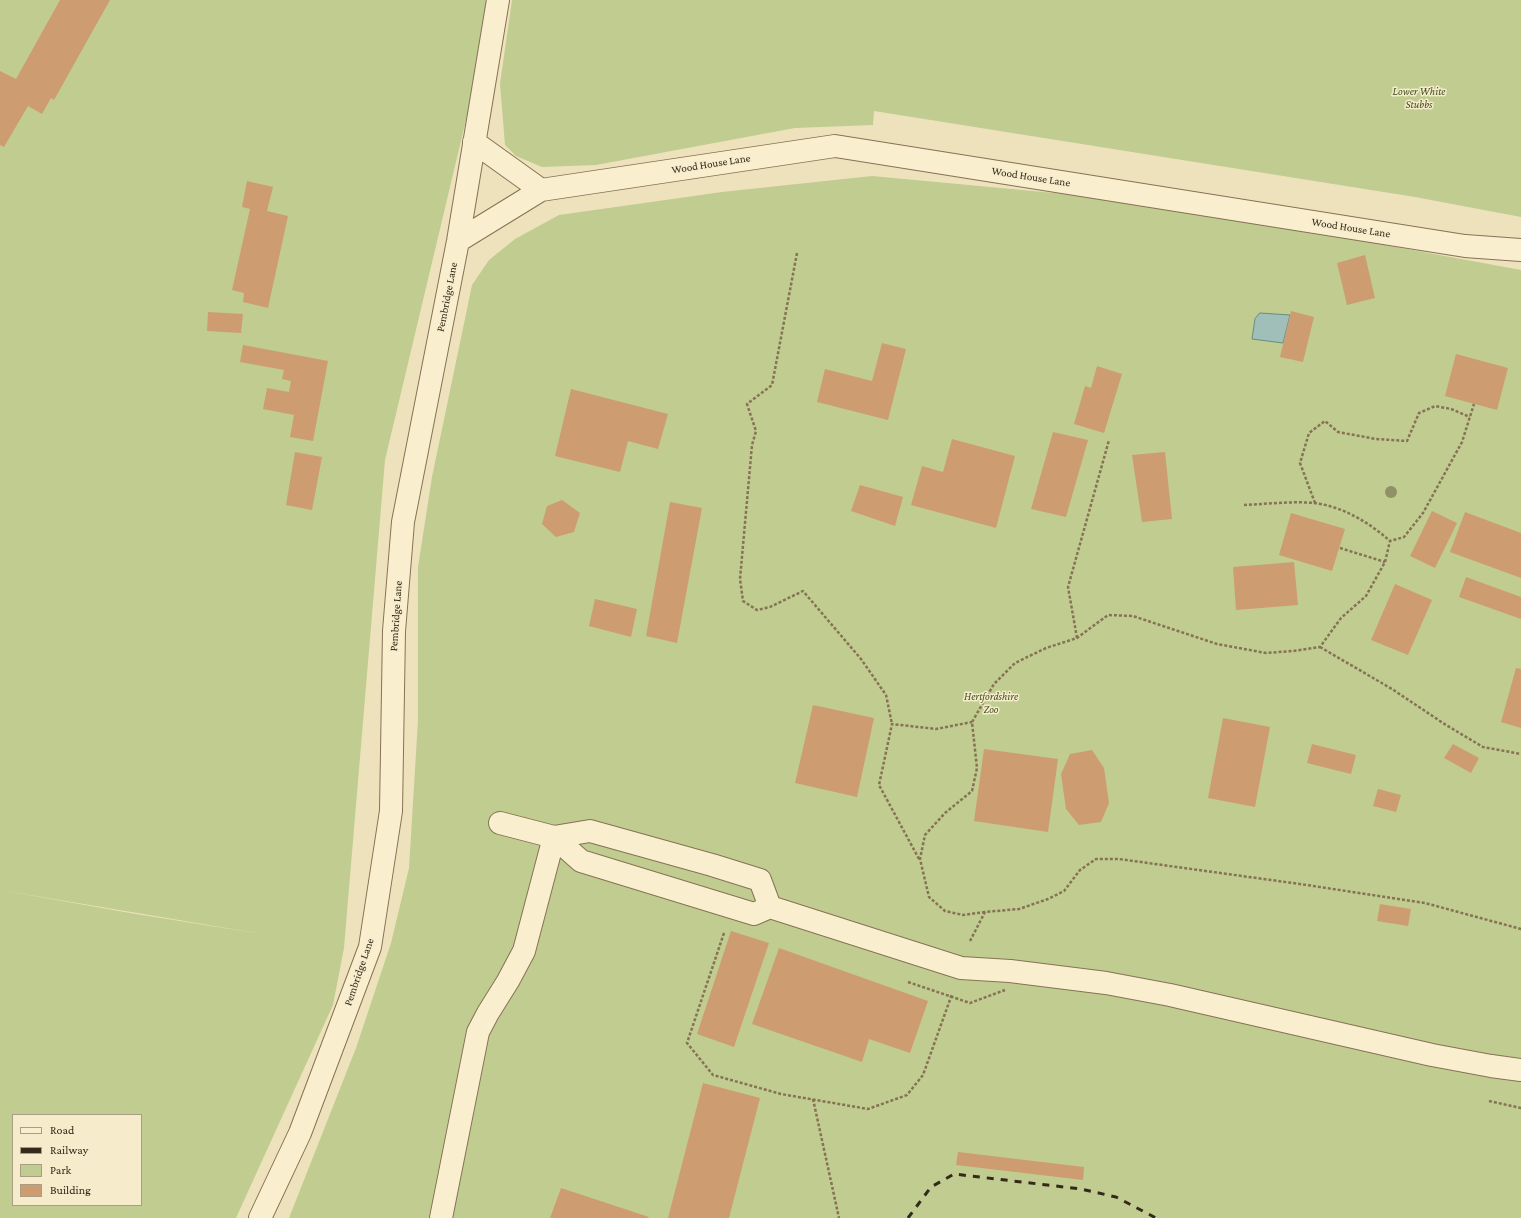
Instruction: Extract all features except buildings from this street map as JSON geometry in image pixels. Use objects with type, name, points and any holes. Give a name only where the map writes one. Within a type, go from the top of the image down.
[{"type":"street","name":"Pembridge Lane","points":[[260,1218],[300,1133],[370,947],[391,810],[394,631],[403,522],[458,241],[498,0]]},
{"type":"street","points":[[474,142],[540,190]]},
{"type":"street","name":"Wood House Lane","points":[[458,241],[540,190],[835,146],[1465,246],[1521,250]]},
{"type":"street","points":[[500,823],[554,837],[590,831],[712,865],[760,880],[770,906]]},
{"type":"street","points":[[554,837],[581,862],[754,914],[770,906],[961,968],[1010,971],[1106,983],[1170,995],[1432,1055],[1521,1070]]},
{"type":"street","points":[[442,1218],[478,1032],[524,951],[554,837]]},
{"type":"path","points":[[797,253],[772,385],[747,404],[756,431],[752,445],[740,578],[743,601],[757,610],[770,607],[804,591],[860,659],[886,695],[892,724],[879,785],[920,859],[930,897],[945,911],[963,915],[1019,909],[1048,899],[1064,891],[1080,870],[1096,859],[1119,859],[1314,886],[1425,904],[1521,929]]},
{"type":"path","points":[[1390,541],[1404,537],[1423,513],[1462,442],[1474,404]]},
{"type":"path","points":[[1315,503],[1300,463],[1309,434],[1325,421],[1338,432],[1376,439],[1407,441],[1419,413],[1435,406],[1451,409],[1470,417]]},
{"type":"path","points":[[1077,638],[1068,587],[1109,440]]},
{"type":"path","points":[[1244,505],[1315,503],[1347,512],[1376,528],[1390,541]]},
{"type":"path","points":[[1320,647],[1341,618],[1366,596],[1385,562],[1390,541]]},
{"type":"path","points":[[1340,548],[1385,562]]},
{"type":"path","points":[[920,859],[925,835],[946,813],[972,791],[977,768],[972,722],[994,684],[1015,663],[1046,648],[1077,638],[1108,616],[1133,616],[1217,644],[1266,653],[1320,647],[1392,689],[1446,725],[1483,747],[1521,754]]},
{"type":"path","points":[[892,724],[936,729],[972,722]]},
{"type":"path","points":[[970,942],[985,912]]},
{"type":"path","points":[[725,928],[687,1043],[714,1075],[781,1094],[868,1109],[907,1095],[923,1075],[953,992]]},
{"type":"path","points":[[908,982],[970,1003],[1005,990]]},
{"type":"path","points":[[813,1100],[839,1218]]},
{"type":"path","points":[[1489,1101],[1521,1108]]},
{"type":"green space","points":[[0,0],[487,0],[475,82],[385,460],[344,948],[333,1005],[236,1218],[0,1218]],"holes":[[[0,890],[268,935],[136,914]]]},
{"type":"green space","name":"Lower White Stubbs","points":[[512,0],[1521,0],[1521,217],[1415,197],[874,111],[873,125],[795,128],[596,165],[542,167],[516,156],[505,145],[500,84]]},
{"type":"green space","name":"Hertfordshire Zoo","points":[[872,176],[1151,202],[1521,270],[1521,1218],[289,1218],[356,1048],[391,943],[409,868],[418,720],[418,567],[432,477],[472,285],[489,260],[515,239],[559,215],[722,192]]},
{"type":"water","points":[[1260,313],[1290,315],[1283,343],[1252,339],[1255,319]]},
{"type":"railway","points":[[908,1218],[931,1187],[954,1174],[1081,1189],[1116,1197],[1156,1218]]}]
